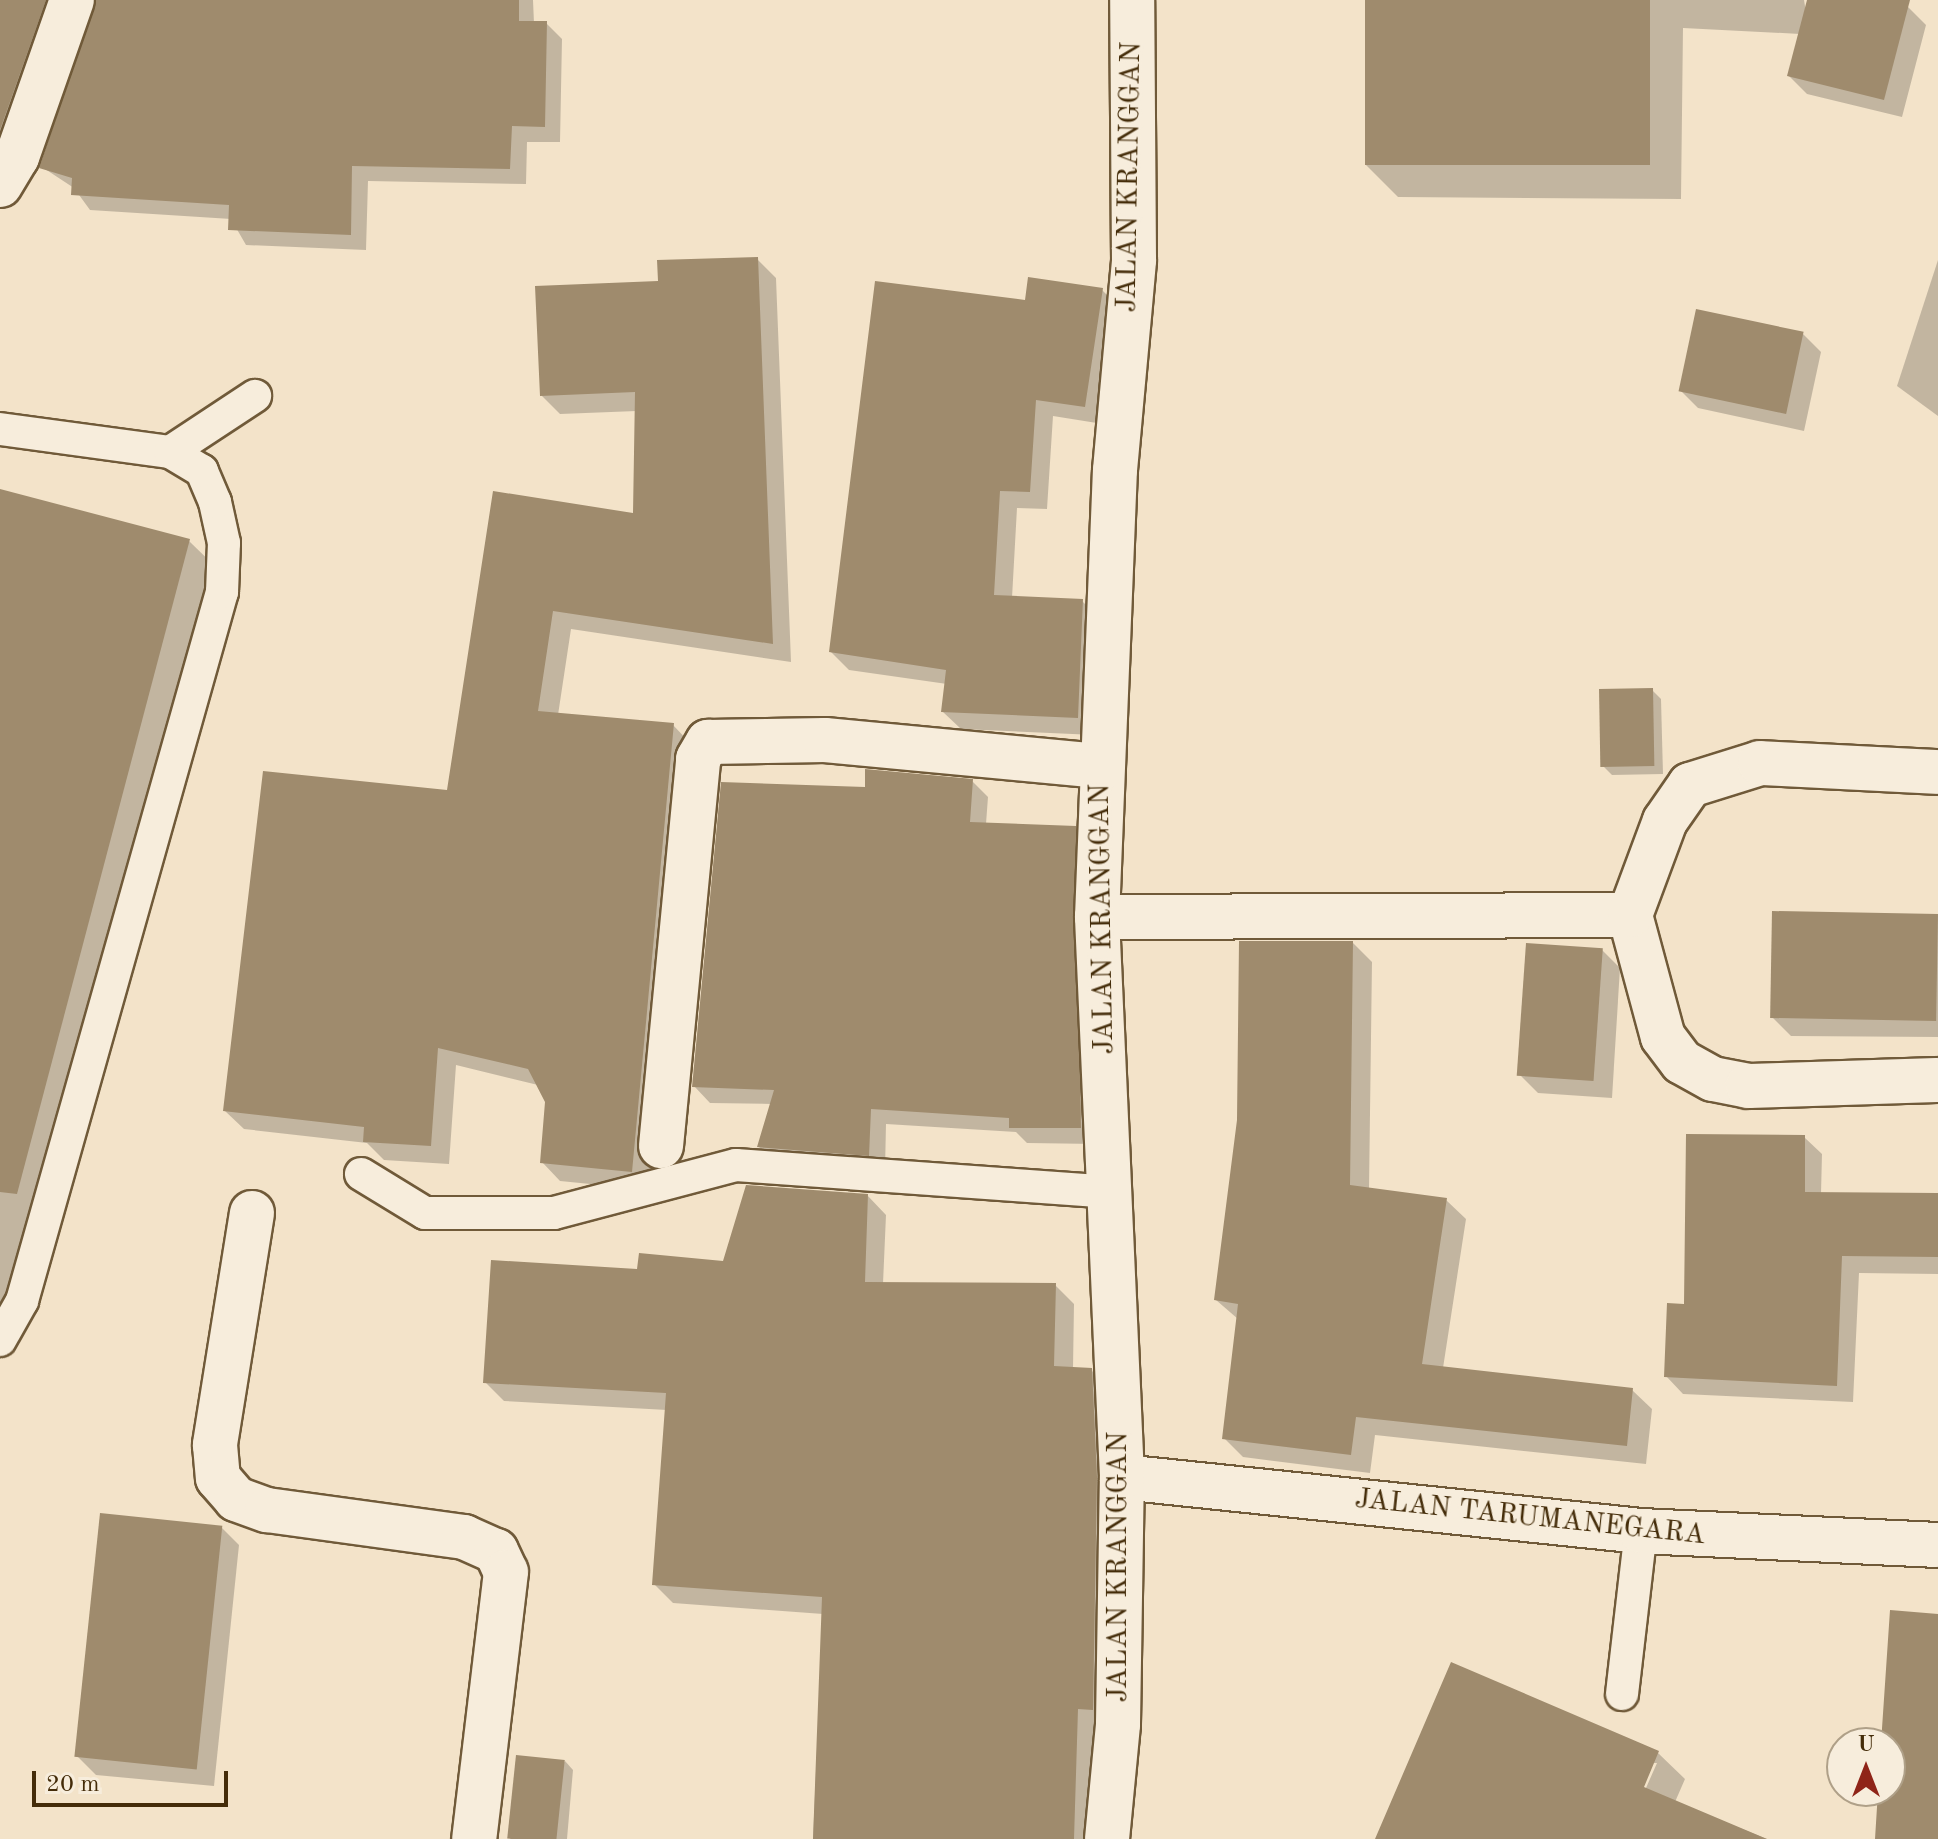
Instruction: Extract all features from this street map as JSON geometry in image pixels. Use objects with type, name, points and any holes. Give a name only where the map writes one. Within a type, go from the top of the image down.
[{"type":"street","points":[[0,185],[17,157],[72,0]]},
{"type":"street","name":"JALAN KRANGGAN","points":[[1107,1839],[1118,1724],[1122,1477],[1112,1192],[1097,917],[1101,766],[1134,260],[1132,0]]},
{"type":"street","points":[[661,1146],[698,759],[708,742],[825,740],[1101,766]]},
{"type":"street","points":[[1938,772],[1760,763],[1690,785],[1660,832],[1630,915],[1663,1037],[1682,1062],[1713,1079],[1748,1086],[1938,1080]]},
{"type":"street","points":[[1097,917],[1630,915]]},
{"type":"street","points":[[252,1213],[215,1445],[218,1478],[236,1499],[267,1510],[464,1537],[496,1551],[506,1572],[474,1839]]},
{"type":"street","name":"JALAN TARUMANEGARA","points":[[1122,1477],[1641,1531],[1938,1545]]},
{"type":"lane","points":[[170,452],[255,396]]},
{"type":"lane","points":[[0,429],[170,452],[202,471],[215,502],[222,592],[22,1301],[0,1340]]},
{"type":"lane","points":[[361,1174],[425,1213],[554,1213],[736,1165],[1112,1192]]},
{"type":"lane","points":[[1622,1694],[1641,1531]]},
{"type":"building","points":[[0,0],[46,0],[0,130]]},
{"type":"building","points":[[96,0],[519,0],[519,21],[547,21],[545,127],[512,126],[510,169],[352,166],[351,235],[228,230],[229,205],[71,195],[72,178],[39,168]]},
{"type":"building","points":[[1365,0],[1650,0],[1650,165],[1365,165]]},
{"type":"building","points":[[1807,0],[1910,0],[1884,100],[1787,76]]},
{"type":"building","points":[[758,257],[773,644],[553,611],[538,711],[674,723],[632,1172],[540,1163],[545,1102],[528,1069],[438,1048],[431,1146],[363,1142],[364,1127],[223,1111],[263,771],[447,790],[493,491],[633,513],[635,392],[540,396],[535,286],[658,281],[657,260]]},
{"type":"building","points":[[1028,277],[1103,288],[1085,407],[1036,400],[1030,492],[1000,491],[994,595],[1083,599],[1078,718],[941,712],[946,670],[829,652],[875,281],[1025,300]]},
{"type":"building","points":[[1696,309],[1804,332],[1786,414],[1679,391]]},
{"type":"building","points":[[0,489],[190,539],[17,1194],[0,1192]]},
{"type":"building","points":[[1653,688],[1654,766],[1600,767],[1599,689]]},
{"type":"building","points":[[865,769],[973,779],[970,822],[1076,826],[1081,1128],[1009,1128],[1009,1118],[871,1109],[869,1156],[757,1147],[774,1090],[692,1087],[721,782],[865,787]]},
{"type":"building","points":[[1772,911],[1938,914],[1936,1021],[1770,1018]]},
{"type":"building","points":[[1239,941],[1353,941],[1350,1185],[1447,1198],[1422,1364],[1633,1388],[1627,1446],[1356,1417],[1351,1455],[1222,1439],[1238,1304],[1214,1300],[1237,1120]]},
{"type":"building","points":[[1526,943],[1603,948],[1594,1081],[1517,1076]]},
{"type":"building","points":[[1686,1134],[1805,1135],[1805,1192],[1938,1193],[1938,1257],[1842,1256],[1837,1386],[1664,1377],[1667,1303],[1684,1304]]},
{"type":"building","points":[[746,1185],[868,1194],[865,1282],[1056,1283],[1054,1366],[1092,1368],[1097,1477],[1093,1710],[1078,1709],[1074,1839],[813,1839],[822,1597],[652,1585],[666,1393],[483,1383],[491,1260],[637,1269],[639,1253],[723,1261]]},
{"type":"building","points":[[100,1513],[222,1526],[197,1770],[74,1757]]},
{"type":"building","points":[[1890,1610],[1938,1614],[1938,1839],[1875,1839],[1877,1807],[1906,1807],[1906,1727],[1882,1727]]},
{"type":"building","points":[[1451,1662],[1659,1751],[1644,1787],[1767,1839],[1375,1839]]},
{"type":"building","points":[[516,1755],[565,1760],[556,1839],[507,1839]]}]
